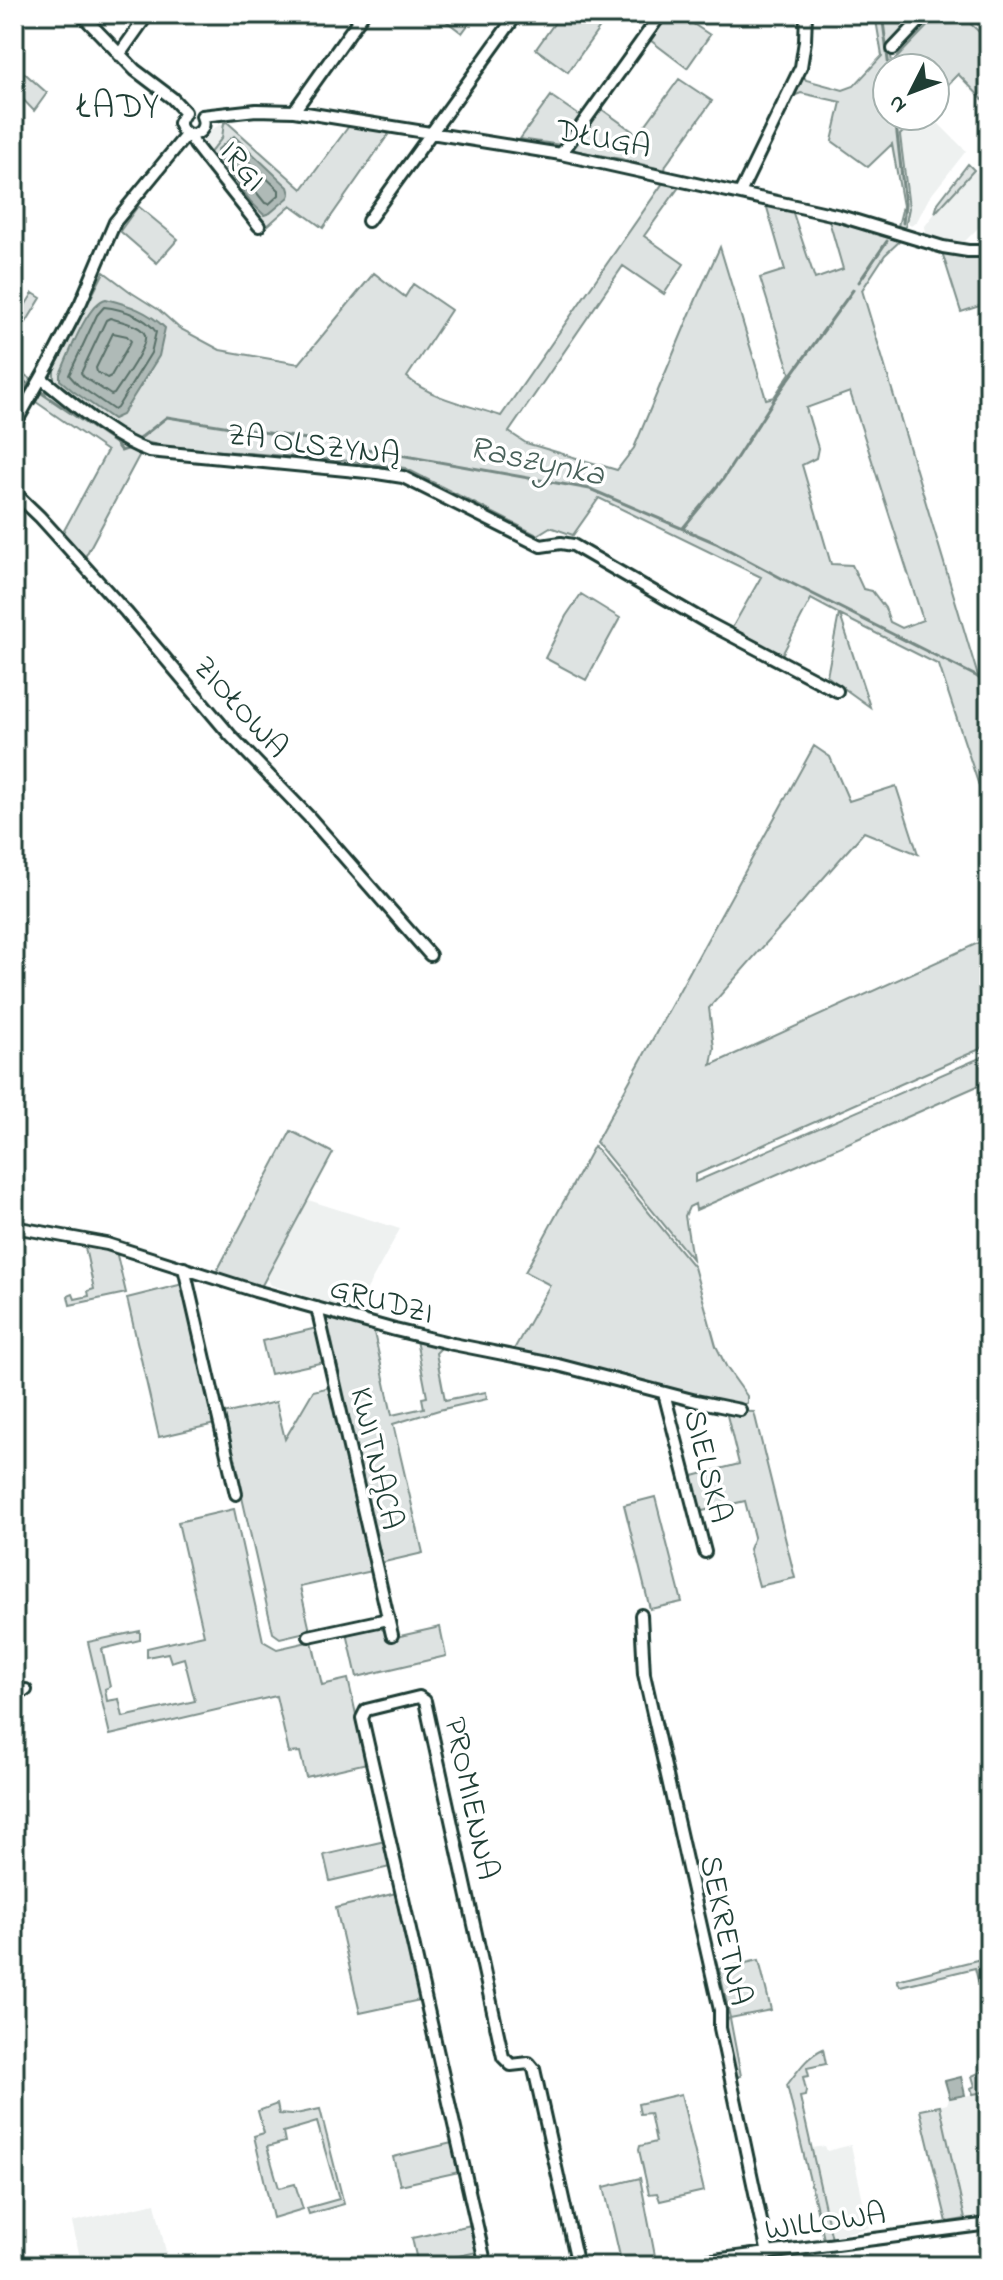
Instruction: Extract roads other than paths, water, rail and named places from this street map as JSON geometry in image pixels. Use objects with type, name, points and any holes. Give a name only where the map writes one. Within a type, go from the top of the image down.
[{"type":"street","points":[[81,14],[119,55],[185,112]]},
{"type":"street","points":[[119,55],[148,14]]},
{"type":"street","points":[[294,111],[363,14]]},
{"type":"street","points":[[368,221],[517,14]]},
{"type":"street","points":[[561,154],[661,14]]},
{"type":"street","points":[[740,193],[801,67],[806,14]]},
{"type":"street","points":[[893,49],[926,14]]},
{"type":"street","name":"DŁUGA","points":[[202,116],[256,110],[294,111],[561,154],[840,216],[943,247],[989,251]]},
{"type":"street","points":[[196,111],[202,116],[204,124],[195,135],[182,130],[179,123],[185,112],[196,111]]},
{"type":"street","points":[[14,426],[88,286],[115,222],[188,134]]},
{"type":"street","name":"IRGI","points":[[188,134],[259,226]]},
{"type":"street","name":"ZA OLSZYNĄ","points":[[41,378],[133,445],[149,451],[403,477],[541,546],[573,545],[708,623],[837,691]]},
{"type":"street","name":"ZIOŁOWA","points":[[14,492],[126,612],[195,696],[310,818],[430,955]]},
{"type":"street","name":"GRUDZI","points":[[14,1227],[107,1244],[255,1291],[410,1334],[558,1365],[740,1410]]},
{"type":"street","points":[[184,1268],[236,1494]]},
{"type":"street","name":"KWITNĄCA","points":[[317,1308],[392,1635]]},
{"type":"street","name":"SIELSKA","points":[[664,1393],[705,1552]]},
{"type":"street","name":"SEKRETNA","points":[[641,1615],[644,1674],[720,2010],[720,2028],[768,2254]]},
{"type":"street","points":[[309,1636],[388,1619]]},
{"type":"street","points":[[14,1693],[26,1690]]},
{"type":"street","name":"PROMIENNA","points":[[486,2266],[362,1718],[366,1710],[419,1697],[425,1701],[503,2057],[511,2065],[529,2063],[534,2069],[578,2266]]},
{"type":"street","name":"WILLOWA","points":[[668,2266],[754,2261],[768,2254],[989,2224]]},
{"type":"water","points":[[234,136],[288,187],[289,197],[270,213],[264,215],[251,202],[219,158],[217,150]]},
{"type":"water","points":[[106,299],[138,309],[165,328],[159,356],[122,415],[113,419],[60,380],[85,319]]},
{"type":"water","points":[[961,2077],[965,2095],[950,2098],[945,2081]]},
{"type":"waterway","points":[[882,14],[887,52]]},
{"type":"waterway","points":[[897,132],[905,204],[903,223]]},
{"type":"waterway","points":[[859,282],[887,241]]},
{"type":"waterway","points":[[683,528],[723,479],[775,398],[853,290]]},
{"type":"waterway","name":"Raszynka","points":[[14,374],[26,383]]},
{"type":"waterway","name":"Raszynka","points":[[43,394],[115,443],[121,451],[130,448]]},
{"type":"waterway","name":"Raszynka","points":[[139,439],[167,417],[590,489],[716,543],[989,685]]},
{"type":"district","name":"ŁADY","points":[[119,104]]}]
